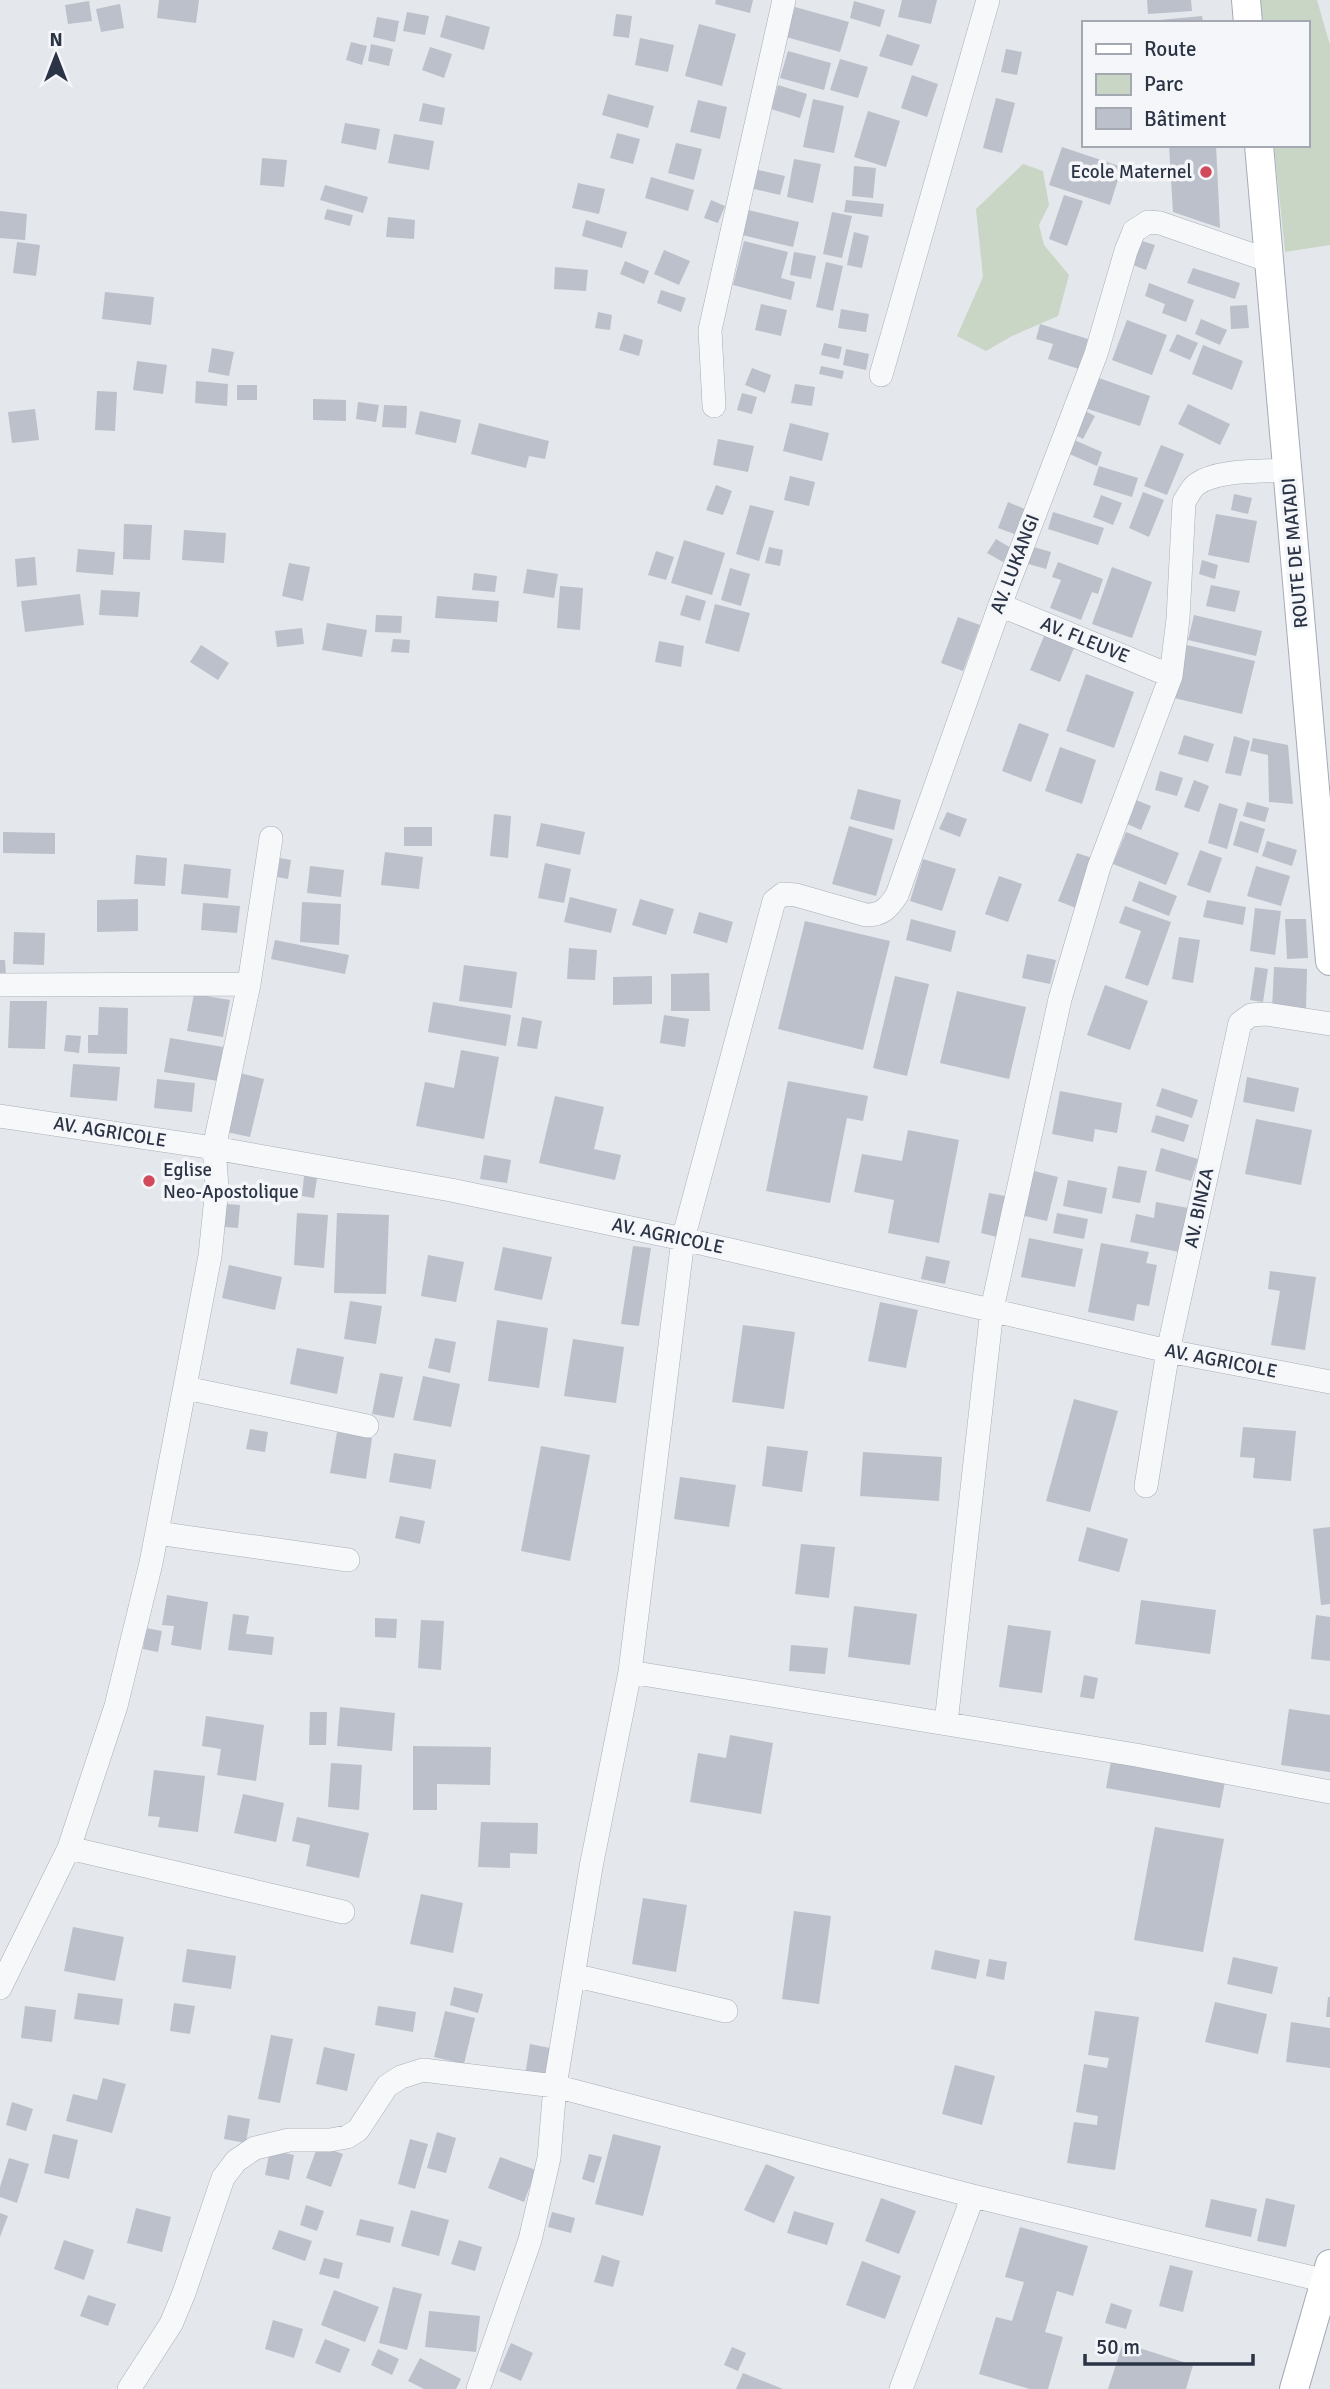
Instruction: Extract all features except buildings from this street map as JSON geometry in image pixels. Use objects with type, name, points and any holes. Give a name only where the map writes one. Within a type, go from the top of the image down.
[{"type":"main road","points":[[1246,0],[1248,21]]},
{"type":"main road","name":"ROUTE DE MATADI","points":[[1259,147],[1330,961]]},
{"type":"main road","points":[[1294,2389],[1328,2272]]},
{"type":"street","points":[[713,406],[710,331],[784,0]]},
{"type":"street","points":[[881,375],[988,0]]},
{"type":"street","name":"AV. LUKANGI","points":[[683,1239],[774,901],[783,894],[796,895],[866,915],[876,915],[886,911],[897,895],[1000,605],[1096,354],[1126,251],[1135,231],[1147,222],[1160,223],[1270,261]]},
{"type":"street","points":[[946,1723],[992,1308],[1060,999],[1100,867],[1171,676],[1178,620],[1184,502],[1194,485],[1208,478],[1289,470]]},
{"type":"street","name":"AV. FLEUVE","points":[[1000,605],[1171,676]]},
{"type":"street","points":[[0,1988],[69,1847],[116,1706],[156,1532],[210,1256],[216,1187],[214,1148],[249,984],[271,838]]},
{"type":"street","points":[[0,985],[249,984]]},
{"type":"street","name":"AV. BINZA","points":[[1146,1486],[1168,1351],[1240,1023],[1251,1015],[1266,1014],[1330,1024]]},
{"type":"street","name":"AV. AGRICOLE","points":[[0,1116],[214,1148],[452,1190],[992,1308],[1168,1351],[1330,1382]]},
{"type":"street","points":[[478,2389],[530,2240],[550,2158],[555,2086],[590,1867],[630,1672],[683,1239]]},
{"type":"street","points":[[186,1388],[367,1426]]},
{"type":"street","points":[[156,1532],[348,1560]]},
{"type":"street","points":[[630,1672],[1136,1755],[1330,1792]]},
{"type":"street","points":[[69,1847],[343,1912]]},
{"type":"street","points":[[573,1975],[726,2011]]},
{"type":"street","points":[[129,2389],[171,2324],[222,2178],[236,2161],[255,2148],[289,2140],[330,2140],[347,2137],[358,2130],[387,2086],[401,2077],[423,2070],[555,2086],[973,2196],[1328,2272]]},
{"type":"street","points":[[901,2389],[973,2196]]},
{"type":"green space","points":[[1260,0],[1317,0],[1330,45],[1330,245],[1285,252],[1274,147],[1309,147],[1309,21],[1261,21]]},
{"type":"green space","points":[[1023,164],[1043,171],[1049,205],[1039,225],[1044,245],[1069,275],[1058,316],[1012,336],[986,351],[957,336],[983,277],[976,209]]},
{"type":"place","name":"Ecole Maternel","points":[[1206,172]]},
{"type":"place","name":"Eglise Neo-Apostolique","points":[[149,1181]]}]
